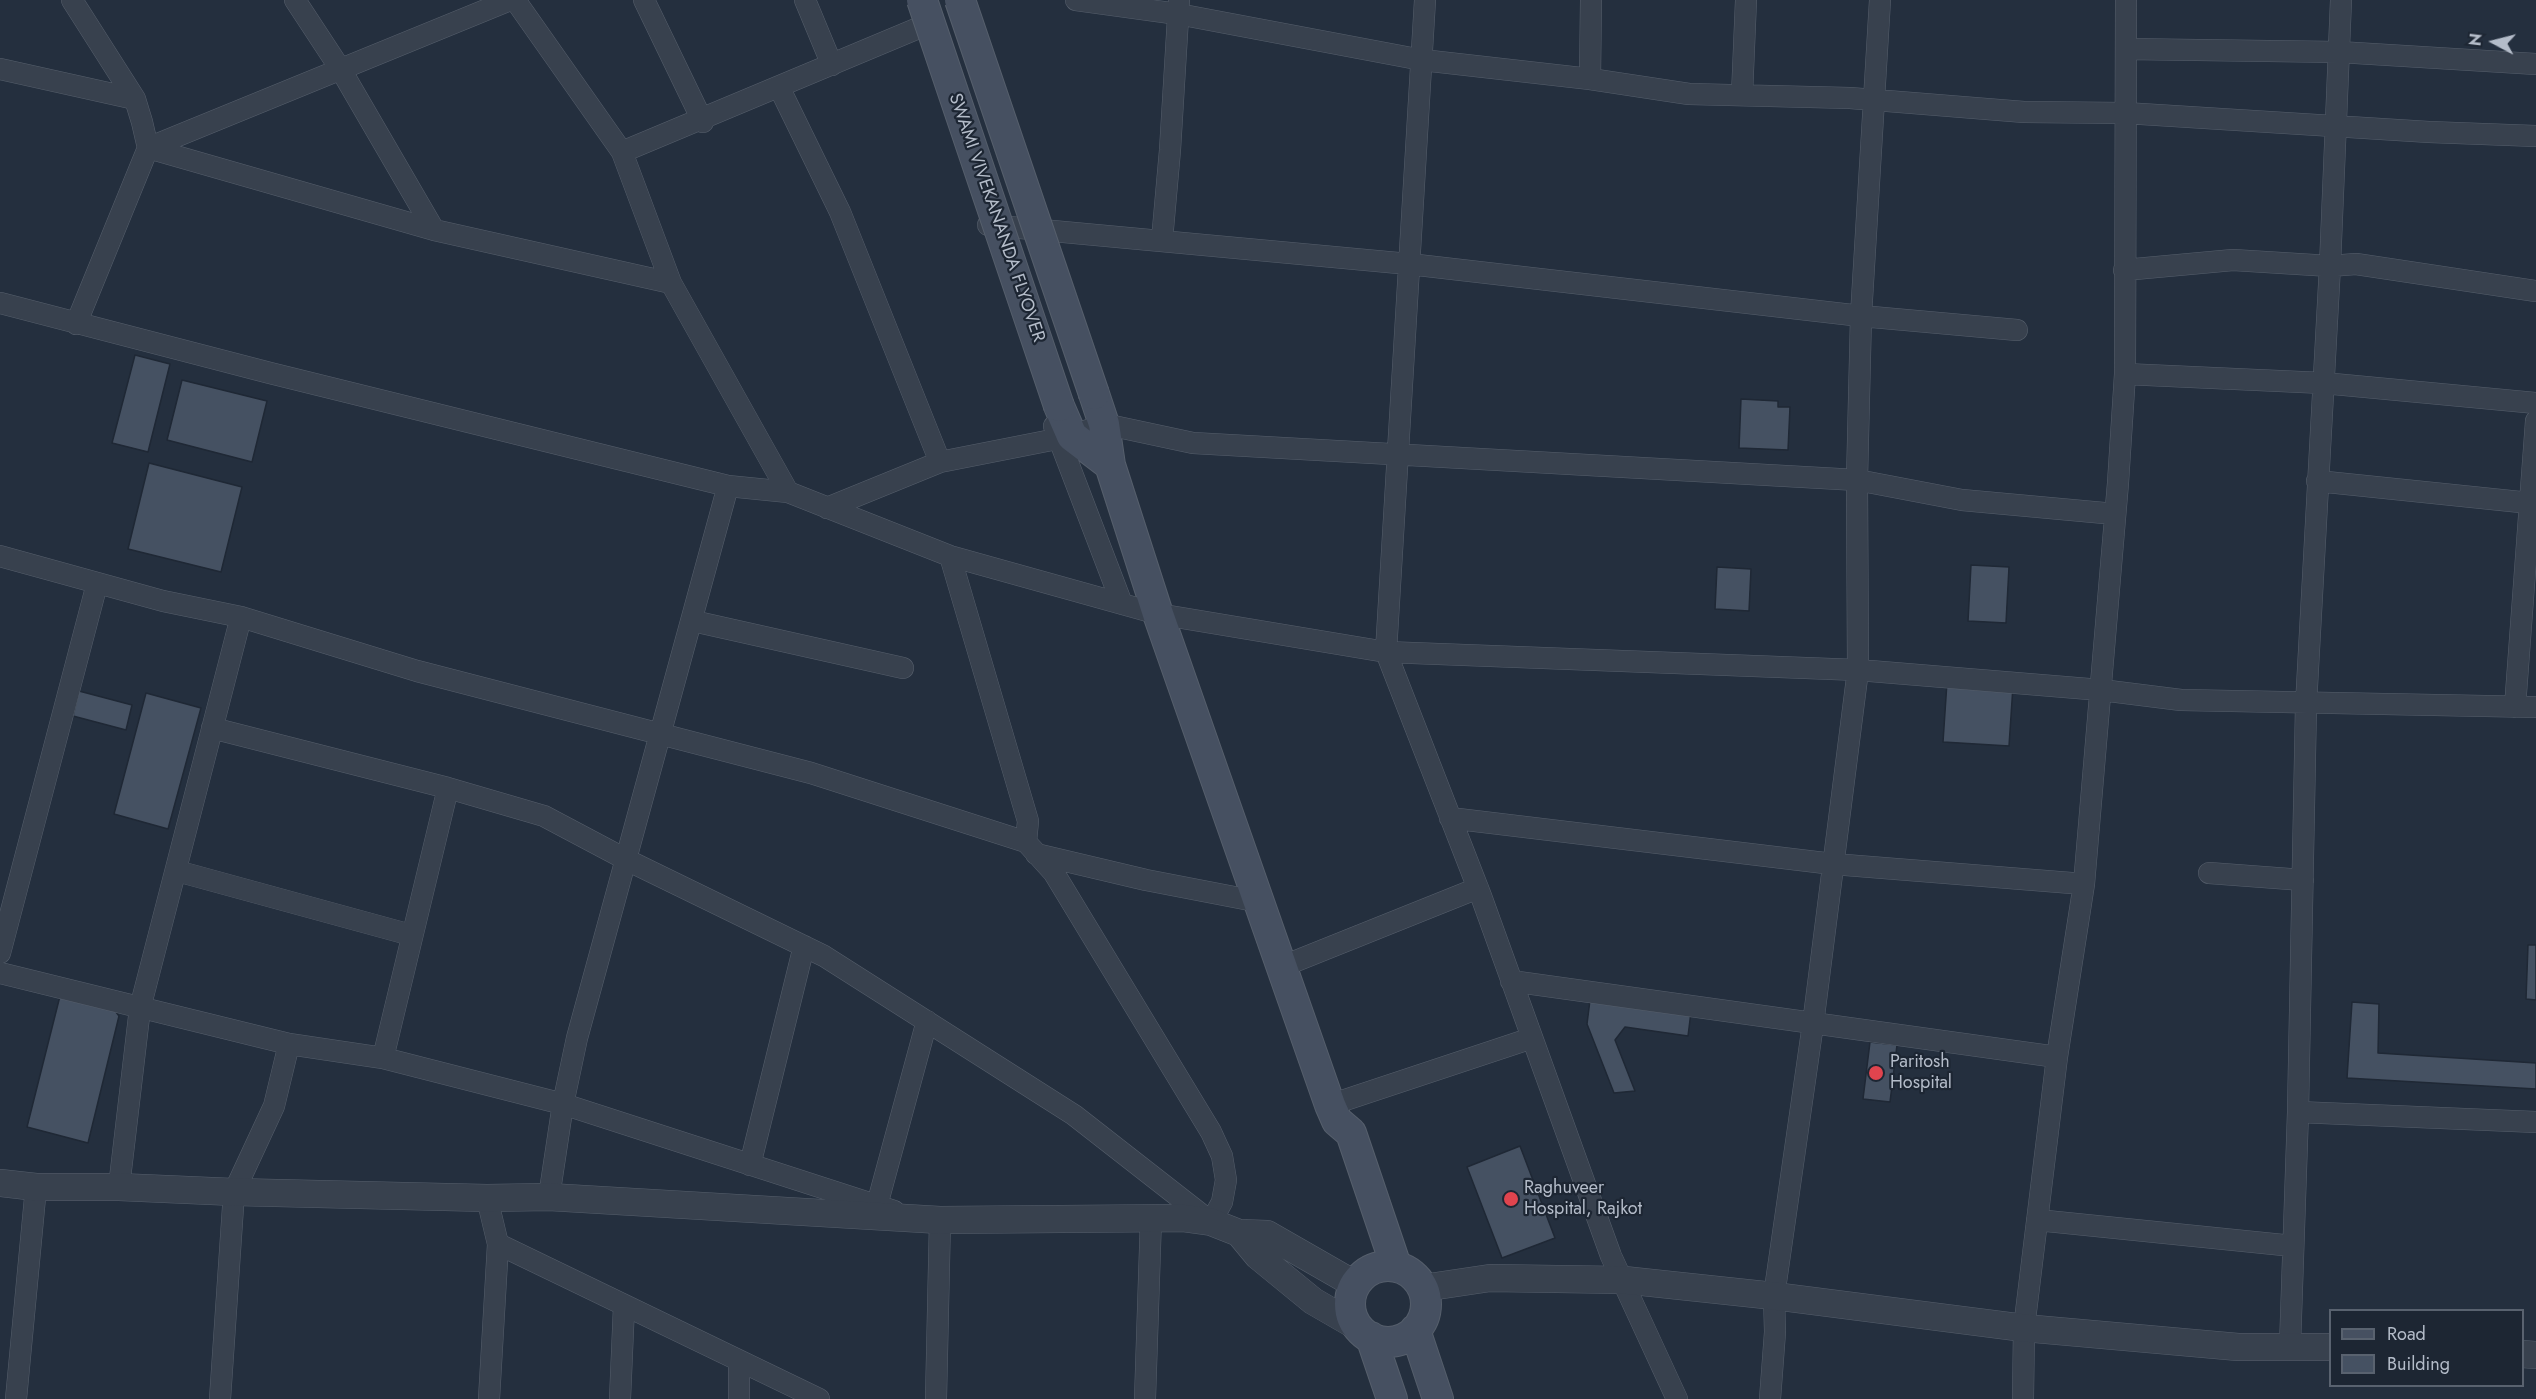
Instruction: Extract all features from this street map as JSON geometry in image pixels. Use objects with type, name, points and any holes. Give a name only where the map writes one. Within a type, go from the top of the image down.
[{"type":"main road","name":"SWAMI VIVEKANANDA FLYOVER","points":[[922,0],[1059,406],[1065,437]]},
{"type":"main road","name":"SWAMI VIVEKANANDA FLYOVER","points":[[960,0],[1104,424],[1110,465],[1158,614],[1334,1113]]},
{"type":"main road","points":[[1065,437],[1110,465]]},
{"type":"main road","points":[[1334,1113],[1352,1133],[1376,1272]]},
{"type":"main road","points":[[1364,1332],[1390,1342],[1408,1337],[1421,1324],[1427,1306],[1424,1288],[1412,1274],[1376,1272],[1352,1292],[1351,1310],[1364,1332],[1392,1399]]},
{"type":"main road","points":[[1415,1330],[1438,1399]]},
{"type":"street","points":[[72,0],[135,99],[148,148],[76,324]]},
{"type":"street","points":[[295,0],[341,70],[434,230]]},
{"type":"street","points":[[148,148],[510,0]]},
{"type":"street","points":[[515,0],[622,152],[671,283],[788,492]]},
{"type":"street","points":[[644,0],[703,120]]},
{"type":"street","points":[[805,0],[832,65]]},
{"type":"street","points":[[906,0],[984,224],[1065,437],[1122,604]]},
{"type":"street","points":[[1076,0],[1178,7],[1422,60],[1590,79],[1689,94],[1850,98],[2024,112],[2125,113],[2536,136]]},
{"type":"street","points":[[1425,0],[1386,651],[1478,888],[1611,1256],[1677,1399]]},
{"type":"street","points":[[1590,79],[1591,0]]},
{"type":"street","points":[[1742,95],[1746,0]]},
{"type":"street","points":[[1770,1399],[1776,1332],[1774,1296],[1813,1024],[1858,670],[1857,480],[1861,316],[1876,101],[1880,0]]},
{"type":"street","points":[[2023,1399],[2024,1328],[2057,1057],[2084,884],[2115,514],[2125,374],[2126,0]]},
{"type":"street","points":[[2290,1346],[2298,1112],[2306,705],[2330,266],[2341,0]]},
{"type":"street","points":[[1162,240],[1170,150],[1178,7]]},
{"type":"street","points":[[622,152],[916,29]]},
{"type":"street","points":[[2126,49],[2339,52],[2536,64]]},
{"type":"street","points":[[0,69],[135,99]]},
{"type":"street","points":[[779,87],[840,212],[940,462]]},
{"type":"street","points":[[148,148],[434,230],[671,283]]},
{"type":"street","points":[[984,224],[1409,264],[1861,316],[2017,330]]},
{"type":"street","points":[[2124,270],[2233,260],[2330,266],[2356,264],[2536,291]]},
{"type":"street","points":[[0,303],[76,324],[728,486],[788,492],[950,555],[1158,614],[1386,651],[1858,670],[2101,690],[2181,700],[2306,705],[2536,707]]},
{"type":"street","points":[[2125,374],[2323,383],[2536,403]]},
{"type":"street","points":[[2515,707],[2532,525],[2530,503],[2536,421]]},
{"type":"street","points":[[828,508],[940,462],[1065,437],[1104,424],[1193,443],[1857,480],[1962,500],[2115,514]]},
{"type":"street","points":[[2317,481],[2530,503]]},
{"type":"street","points":[[549,1197],[562,1104],[577,1038],[693,621],[728,486]]},
{"type":"street","points":[[950,555],[1028,821],[1031,848],[1054,873],[1211,1132],[1222,1156],[1226,1180],[1222,1202],[1211,1222]]},
{"type":"street","points":[[0,556],[97,584],[241,617],[417,671],[811,773],[1031,848],[1146,880],[1260,902]]},
{"type":"street","points":[[0,953],[97,584]]},
{"type":"street","points":[[119,1187],[140,1008],[241,617]]},
{"type":"street","points":[[693,621],[903,668]]},
{"type":"street","points":[[212,728],[448,788],[544,816],[627,860],[824,956],[1074,1115],[1211,1222]]},
{"type":"street","points":[[383,1058],[448,788]]},
{"type":"street","points":[[1450,818],[1833,864],[2084,884]]},
{"type":"street","points":[[177,871],[411,935]]},
{"type":"street","points":[[2209,873],[2303,880]]},
{"type":"street","points":[[1281,967],[1478,888]]},
{"type":"street","points":[[750,1165],[804,946]]},
{"type":"street","points":[[0,973],[290,1044],[383,1058],[562,1104],[877,1206],[930,1219]]},
{"type":"street","points":[[1511,981],[2057,1057]]},
{"type":"street","points":[[877,1206],[927,1021]]},
{"type":"street","points":[[1334,1113],[1532,1038]]},
{"type":"street","points":[[220,1399],[234,1192],[274,1106],[290,1044]]},
{"type":"street","points":[[2298,1112],[2536,1122]]},
{"type":"street","points":[[0,1183],[36,1187],[119,1187],[487,1198],[549,1197],[930,1219],[1182,1218],[1211,1222],[1239,1233],[1267,1234],[1376,1272]]},
{"type":"street","points":[[16,1399],[36,1187]]},
{"type":"street","points":[[487,1198],[498,1244],[489,1399]]},
{"type":"street","points":[[1144,1399],[1151,1218]]},
{"type":"street","points":[[930,1219],[936,1399]]},
{"type":"street","points":[[2037,1220],[2293,1246]]},
{"type":"street","points":[[1239,1233],[1258,1256],[1313,1301],[1364,1332]]},
{"type":"street","points":[[498,1244],[819,1399]]},
{"type":"street","points":[[1424,1288],[1490,1278],[1624,1280],[1774,1296],[2024,1328],[2238,1347],[2329,1347]]},
{"type":"street","points":[[620,1399],[624,1306]]},
{"type":"street","points":[[739,1362],[739,1399]]},
{"type":"building","points":[[135,355],[170,364],[148,452],[112,443]]},
{"type":"building","points":[[182,380],[267,401],[252,462],[167,440]]},
{"type":"building","points":[[1741,399],[1778,401],[1778,407],[1790,407],[1788,450],[1739,448]]},
{"type":"building","points":[[149,463],[242,487],[221,572],[128,549]]},
{"type":"building","points":[[1971,565],[2009,567],[2006,623],[1968,621]]},
{"type":"building","points":[[1717,567],[1751,569],[1749,611],[1715,609]]},
{"type":"building","points":[[1947,682],[2013,686],[2009,746],[1943,742]]},
{"type":"building","points":[[79,691],[132,705],[126,730],[73,716]]},
{"type":"building","points":[[146,693],[201,708],[168,829],[114,814]]},
{"type":"building","points":[[2528,945],[2536,945],[2536,1000],[2526,999]]},
{"type":"building","points":[[61,992],[110,1004],[119,1016],[88,1143],[27,1127]]},
{"type":"building","points":[[1590,1000],[1691,1012],[1688,1036],[1625,1027],[1615,1040],[1635,1091],[1614,1093],[1587,1024]]},
{"type":"building","points":[[2352,1002],[2379,1004],[2378,1053],[2536,1063],[2536,1089],[2347,1078]]},
{"type":"building","points":[[1870,1042],[1897,1045],[1890,1102],[1863,1099]]},
{"type":"building","points":[[1520,1146],[1555,1238],[1502,1258],[1467,1167]]},
{"type":"place","name":"Paritosh Hospital","points":[[1876,1073]]},
{"type":"place","name":"Raghuveer Hospital, Rajkot","points":[[1511,1199]]}]
